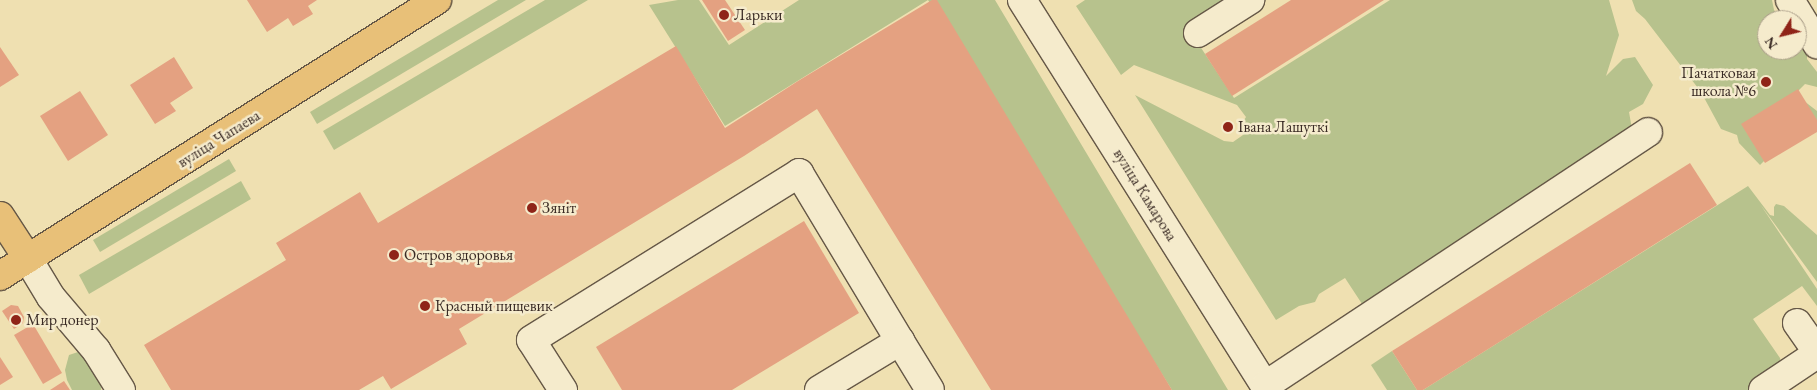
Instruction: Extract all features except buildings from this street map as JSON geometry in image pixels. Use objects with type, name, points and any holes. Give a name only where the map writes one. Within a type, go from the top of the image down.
[{"type":"main road","name":"вуліца Чапаева","points":[[0,276],[437,0]]},
{"type":"main road","points":[[0,216],[28,259]]},
{"type":"street","points":[[1198,33],[1248,0]]},
{"type":"street","points":[[1790,0],[1817,44]]},
{"type":"street","name":"вуліца Камарова","points":[[1028,2],[1267,388]]},
{"type":"street","points":[[1267,388],[1648,132]]},
{"type":"street","points":[[563,390],[532,340],[799,173],[930,390]]},
{"type":"street","points":[[28,259],[51,297],[96,350],[120,390]]},
{"type":"street","points":[[1763,390],[1817,353],[1797,323]]},
{"type":"street","points":[[819,390],[900,341]]},
{"type":"green space","points":[[498,0],[526,0],[317,124],[310,112]]},
{"type":"green space","points":[[545,0],[588,0],[334,150],[323,131]]},
{"type":"green space","points":[[678,0],[699,0],[729,45],[799,0],[928,0],[725,126],[649,5]]},
{"type":"green space","points":[[928,0],[995,0],[1228,390],[1172,390]]},
{"type":"green space","points":[[1085,0],[1232,0],[1188,28],[1234,98],[1390,0],[1609,0],[1619,35],[1606,76],[1623,59],[1635,57],[1653,85],[1643,104],[1629,112],[1632,129],[1368,313],[1345,278],[1319,294],[1315,302],[1299,306],[1276,320],[1135,95],[1224,141],[1233,142],[1243,135],[1239,128],[1246,117],[1237,105],[1134,65],[1121,75],[1076,6]]},
{"type":"green space","name":"Пачатковая школа №6","points":[[1632,0],[1772,0],[1774,10],[1757,10],[1757,60],[1807,59],[1817,72],[1817,87],[1805,84],[1795,94],[1817,111],[1817,127],[1767,158],[1760,165],[1739,143],[1737,135],[1721,129],[1701,92],[1645,19],[1636,11]]},
{"type":"green space","points":[[229,159],[236,171],[100,252],[93,240]]},
{"type":"green space","points":[[241,181],[251,199],[89,294],[79,275]]},
{"type":"green space","points":[[1748,186],[1770,215],[1774,216],[1776,204],[1784,206],[1817,235],[1817,282],[1760,204],[1817,289],[1817,306],[1802,286],[1753,319],[1780,358],[1784,376],[1763,390],[1423,390]]},
{"type":"green space","points":[[84,350],[102,382],[101,390],[72,390],[67,380],[65,370],[69,355]]},
{"type":"green space","points":[[1392,351],[1417,390],[1387,390],[1371,365]]},
{"type":"place","name":"Ларьки","points":[[724,15]]},
{"type":"place","name":"Пачатковая школа №6","points":[[1766,82]]},
{"type":"place","name":"Івана Лашуткі","points":[[1228,127]]},
{"type":"place","name":"Зяніт","points":[[532,208]]},
{"type":"place","name":"Остров здоровья","points":[[394,255]]},
{"type":"place","name":"Красный пищевик","points":[[425,306]]},
{"type":"place","name":"Мир донер","points":[[16,320]]}]
